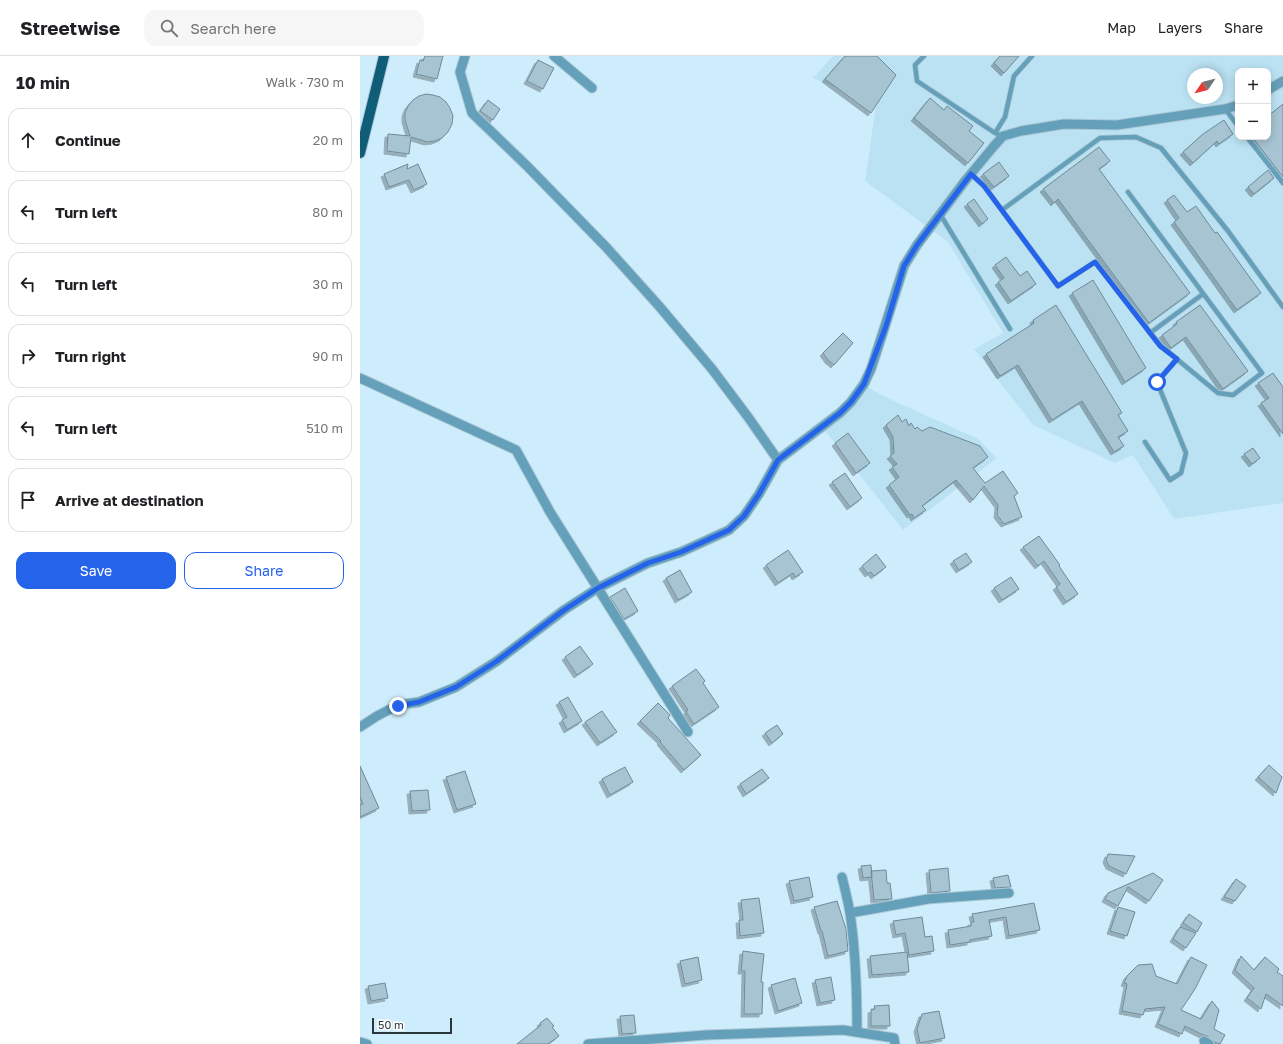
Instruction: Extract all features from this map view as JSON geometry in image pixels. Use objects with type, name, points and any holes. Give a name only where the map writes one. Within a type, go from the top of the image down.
[{"type":"main road","points":[[360,154],[384,56]]},
{"type":"street","points":[[465,56],[460,72],[472,113],[527,166],[606,247],[660,306],[712,369],[778,460]]},
{"type":"street","points":[[554,56],[592,88]]},
{"type":"street","points":[[1271,88],[1283,81]]},
{"type":"street","points":[[360,728],[377,716],[398,706],[419,702],[456,687],[497,661],[564,610],[598,588],[648,563],[681,552],[729,530],[744,516],[759,494],[778,460],[840,413],[851,402],[864,384],[886,326],[904,266],[917,245],[940,214],[994,146],[999,135],[1064,124],[1117,125],[1225,109],[1235,106]]},
{"type":"street","points":[[360,378],[516,450],[550,512],[688,732]]},
{"type":"street","points":[[842,877],[850,913],[854,954],[857,1032]]},
{"type":"street","points":[[850,913],[928,899],[1008,893]]},
{"type":"street","points":[[588,1044],[706,1035],[843,1030],[894,1038],[895,1044]]},
{"type":"street","points":[[360,1042],[367,1044]]},
{"type":"lane","points":[[924,56],[915,65],[917,81],[999,135],[1005,117],[1014,76],[1032,56]]},
{"type":"lane","points":[[1225,109],[1235,122]]},
{"type":"lane","points":[[1002,210],[1100,138],[1136,137],[1161,148],[1228,231],[1283,307]]},
{"type":"lane","points":[[1249,140],[1283,183]]},
{"type":"lane","points":[[971,174],[984,186],[1058,286],[1095,262],[1160,346],[1218,394],[1233,394],[1262,372],[1128,192]]},
{"type":"lane","points":[[940,214],[1010,329]]},
{"type":"lane","points":[[1150,333],[1203,294]]},
{"type":"lane","points":[[1145,442],[1170,480],[1181,473],[1186,454],[1157,382],[1177,359]]},
{"type":"shaded area","points":[[833,56],[1283,56],[1283,503],[1174,519],[1133,455],[1115,463],[1033,425],[974,349],[1003,333],[948,242],[865,181],[876,105],[813,78]]},
{"type":"shaded area","points":[[865,385],[881,395],[978,439],[997,458],[903,530],[822,427]]},
{"type":"building","points":[[425,56],[443,56],[437,79],[416,74],[420,60],[423,61]]},
{"type":"building","points":[[845,56],[877,56],[896,75],[871,113],[825,79]]},
{"type":"building","points":[[1000,56],[1019,56],[1004,73],[994,63]]},
{"type":"building","points":[[538,60],[554,68],[543,89],[527,81]]},
{"type":"building","points":[[426,94],[440,97],[450,108],[453,116],[452,124],[448,132],[442,138],[435,141],[427,142],[411,137],[409,154],[387,151],[388,134],[410,136],[405,120],[405,113],[413,100]]},
{"type":"building","points":[[930,98],[944,110],[947,106],[973,126],[969,131],[984,143],[968,163],[914,118]]},
{"type":"building","points":[[488,100],[500,109],[493,120],[480,111]]},
{"type":"building","points":[[1283,104],[1283,177],[1254,140],[1271,140],[1271,114]]},
{"type":"building","points":[[1224,120],[1233,134],[1219,144],[1217,141],[1193,163],[1183,152],[1203,134]]},
{"type":"building","points":[[1099,147],[1110,161],[1099,169],[1190,293],[1149,323],[1058,199],[1054,203],[1043,189]]},
{"type":"building","points":[[999,162],[1009,176],[994,187],[983,174]]},
{"type":"building","points":[[408,164],[407,169],[418,164],[427,184],[414,190],[409,180],[389,187],[384,174]]},
{"type":"building","points":[[1268,170],[1274,178],[1254,194],[1248,187]]},
{"type":"building","points":[[1174,195],[1187,212],[1196,206],[1215,233],[1217,232],[1261,293],[1237,310],[1174,222],[1179,218],[1167,200]]},
{"type":"building","points":[[974,199],[988,219],[982,224],[967,204]]},
{"type":"building","points":[[1006,257],[1020,276],[1027,271],[1036,284],[1011,301],[998,282],[1004,278],[995,265]]},
{"type":"building","points":[[1093,280],[1146,368],[1125,382],[1072,293]]},
{"type":"building","points":[[1056,305],[1122,413],[1118,415],[1128,431],[1118,437],[1124,446],[1114,452],[1082,401],[1052,420],[1018,365],[1000,376],[986,354],[1034,323],[1033,320]]},
{"type":"building","points":[[1200,305],[1248,371],[1223,389],[1186,337],[1171,348],[1162,335],[1177,324],[1176,322]]},
{"type":"building","points":[[843,333],[853,343],[834,365],[823,353]]},
{"type":"building","points":[[1273,373],[1283,387],[1283,434],[1261,403],[1269,398],[1258,383]]},
{"type":"building","points":[[898,415],[902,422],[906,419],[909,426],[911,423],[915,429],[917,427],[922,431],[930,427],[980,446],[988,457],[973,468],[985,483],[1003,471],[1018,493],[1014,496],[1022,517],[1004,524],[997,515],[998,505],[984,486],[973,500],[956,480],[922,506],[926,510],[914,518],[912,514],[910,515],[889,485],[899,477],[892,467],[897,464],[890,456],[894,453],[893,437],[886,425]]},
{"type":"building","points":[[848,433],[870,463],[856,473],[835,443]]},
{"type":"building","points":[[1253,448],[1260,458],[1252,464],[1244,454]]},
{"type":"building","points":[[845,473],[862,498],[850,507],[832,482]]},
{"type":"building","points":[[1039,536],[1060,565],[1059,566],[1078,594],[1066,602],[1056,587],[1060,584],[1044,561],[1038,566],[1023,547]]},
{"type":"building","points":[[788,550],[803,572],[795,577],[793,573],[778,583],[766,565]]},
{"type":"building","points":[[966,553],[972,562],[959,570],[953,561]]},
{"type":"building","points":[[876,554],[886,567],[874,576],[871,572],[868,574],[862,566]]},
{"type":"building","points":[[680,570],[692,592],[678,600],[666,578]]},
{"type":"building","points":[[1011,577],[1019,589],[1002,600],[994,588]]},
{"type":"building","points":[[625,588],[638,611],[624,619],[610,597]]},
{"type":"building","points":[[580,646],[593,664],[577,675],[565,657]]},
{"type":"building","points":[[696,669],[705,681],[703,683],[719,707],[694,724],[686,712],[688,710],[672,686]]},
{"type":"building","points":[[568,697],[582,721],[567,730],[562,720],[567,717],[559,702]]},
{"type":"building","points":[[658,703],[670,715],[668,718],[701,755],[684,770],[660,742],[661,741],[640,721]]},
{"type":"building","points":[[602,711],[617,732],[600,743],[585,722]]},
{"type":"building","points":[[777,725],[783,734],[772,743],[765,733]]},
{"type":"building","points":[[1269,765],[1282,777],[1276,793],[1258,777]]},
{"type":"building","points":[[360,766],[379,808],[360,817],[360,805],[363,804],[360,797]]},
{"type":"building","points":[[625,767],[633,782],[610,795],[602,779]]},
{"type":"building","points":[[762,769],[769,778],[746,794],[740,784]]},
{"type":"building","points":[[465,771],[476,804],[457,810],[446,777]]},
{"type":"building","points":[[428,790],[430,810],[412,811],[410,791]]},
{"type":"building","points":[[1108,854],[1135,856],[1126,874],[1109,866],[1106,860]]},
{"type":"building","points":[[871,865],[872,877],[863,878],[861,866]]},
{"type":"building","points":[[948,868],[950,891],[931,893],[929,870]]},
{"type":"building","points":[[886,870],[887,883],[890,883],[892,899],[874,900],[871,871]]},
{"type":"building","points":[[1153,873],[1163,880],[1149,901],[1128,887],[1118,906],[1105,899],[1108,893]]},
{"type":"building","points":[[1008,875],[1011,887],[995,888],[993,878]]},
{"type":"building","points":[[809,877],[813,897],[794,901],[789,881]]},
{"type":"building","points":[[1236,879],[1246,886],[1235,901],[1224,897]]},
{"type":"building","points":[[759,898],[764,933],[740,936],[739,920],[743,920],[741,900]]},
{"type":"building","points":[[837,901],[846,929],[848,951],[828,956],[814,907]]},
{"type":"building","points":[[1034,903],[1040,930],[1009,936],[1006,917],[989,920],[992,936],[970,940],[970,942],[950,945],[948,930],[971,926],[971,922],[974,922],[972,914]]},
{"type":"building","points":[[1118,907],[1135,912],[1127,936],[1110,931]]},
{"type":"building","points":[[1189,914],[1202,923],[1197,932],[1183,923]]},
{"type":"building","points":[[922,917],[925,937],[932,936],[934,951],[909,955],[905,933],[896,935],[893,921]]},
{"type":"building","points":[[1180,927],[1196,933],[1186,948],[1173,939]]},
{"type":"building","points":[[743,951],[764,954],[761,982],[763,982],[762,1014],[744,1014],[745,971],[741,971]]},
{"type":"building","points":[[907,952],[909,972],[872,975],[870,956]]},
{"type":"building","points":[[1241,956],[1254,970],[1265,957],[1279,969],[1277,972],[1283,976],[1283,1006],[1266,994],[1261,1009],[1247,998],[1254,988],[1235,970]]},
{"type":"building","points":[[698,957],[702,980],[685,984],[680,961]]},
{"type":"building","points":[[1191,957],[1207,965],[1195,989],[1181,1010],[1201,1019],[1212,1001],[1219,1010],[1214,1029],[1225,1035],[1220,1044],[1185,1026],[1182,1034],[1158,1024],[1165,1007],[1145,1009],[1143,1015],[1122,1011],[1127,984],[1124,983],[1127,976],[1138,965],[1152,964],[1156,976],[1177,984]]},
{"type":"building","points":[[831,977],[835,1000],[820,1003],[815,980]]},
{"type":"building","points":[[795,978],[802,1003],[778,1011],[771,985]]},
{"type":"building","points":[[385,983],[388,998],[371,1001],[368,986]]},
{"type":"building","points":[[889,1005],[890,1026],[871,1026],[871,1010],[875,1009],[874,1006]]},
{"type":"building","points":[[939,1011],[945,1038],[920,1043],[917,1029],[922,1014]]},
{"type":"building","points":[[634,1015],[636,1033],[622,1034],[620,1016]]},
{"type":"building","points":[[547,1018],[554,1026],[552,1027],[559,1036],[548,1044],[517,1044],[541,1025],[540,1023]]},
{"type":"route","points":[[398,706],[419,702],[456,687],[497,661],[564,610],[598,588],[648,563],[681,552],[729,530],[744,516],[759,494],[778,460],[840,413],[851,402],[864,384],[871,369],[886,326],[904,266],[917,245],[971,174],[984,186],[1058,286],[1095,262],[1160,346],[1177,359],[1157,382]]}]
